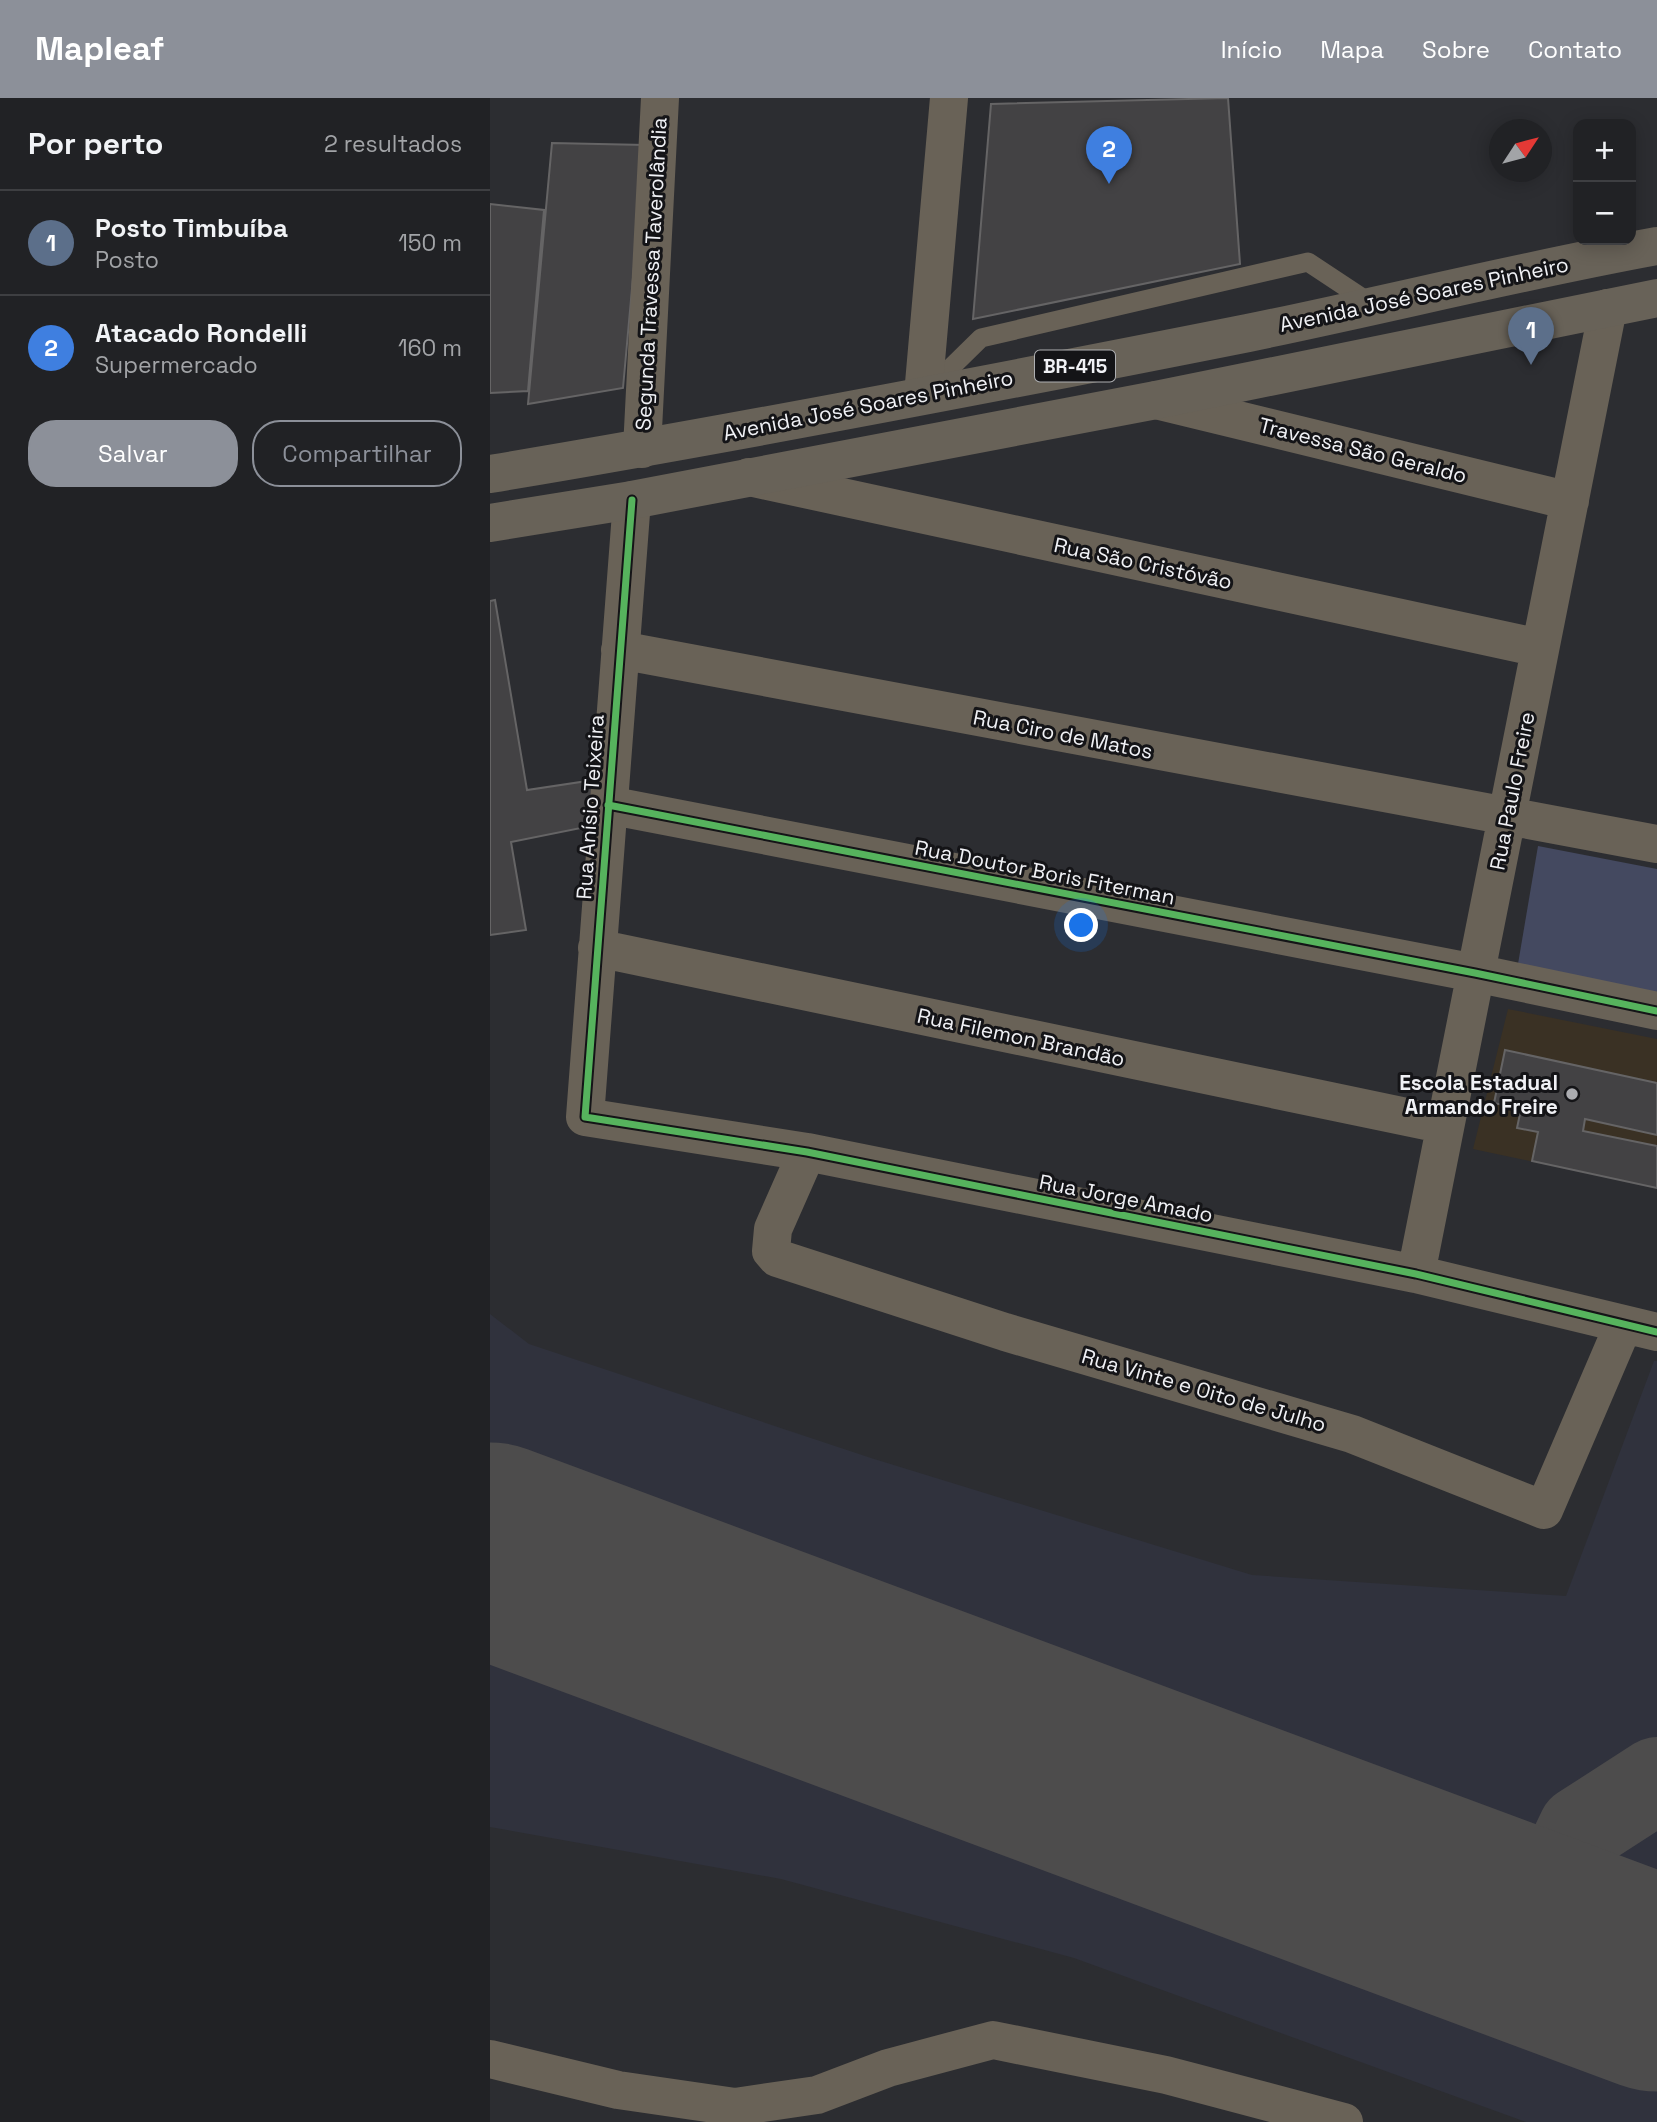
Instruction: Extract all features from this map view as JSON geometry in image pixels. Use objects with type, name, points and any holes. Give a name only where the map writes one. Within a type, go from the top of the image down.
[{"type":"main road","name":"Avenida José Soares Pinheiro","points":[[490,474],[642,449],[1250,332],[1657,246]]},
{"type":"main road","name":"BR-415","points":[[490,523],[632,500],[1156,400],[1657,298]]},
{"type":"street","name":"Segunda Travessa Taverolândia","points":[[642,449],[660,98]]},
{"type":"street","points":[[923,395],[949,98]]},
{"type":"street","name":"Rua Paulo Freire","points":[[1416,1274],[1608,308]]},
{"type":"street","name":"Travessa São Geraldo","points":[[1156,400],[1570,501]]},
{"type":"street","name":"Rua São Cristóvão","points":[[747,476],[1540,648]]},
{"type":"street","name":"Rua Anísio Teixeira","points":[[584,1117],[632,500]]},
{"type":"street","name":"Rua Ciro de Matos","points":[[620,650],[1657,844]]},
{"type":"street","name":"Rua Doutor Boris Fiterman","points":[[608,805],[1475,973],[1657,1011]]},
{"type":"street","name":"Rua Filemon Brandão","points":[[597,948],[1445,1125]]},
{"type":"street","name":"Rua Jorge Amado","points":[[584,1117],[807,1152],[1416,1274],[1640,1329]]},
{"type":"street","name":"Rua Vinte e Oito de Julho","points":[[807,1152],[773,1229],[771,1251],[777,1258],[1005,1332],[1352,1434],[1544,1510],[1640,1329]]},
{"type":"street","points":[[490,2059],[618,2090],[735,2107],[817,2095],[888,2068],[993,2040],[1166,2075],[1344,2122]]},
{"type":"lane","points":[[923,395],[981,338],[1308,262],[1374,305]]},
{"type":"shaded area","points":[[1538,846],[1657,869],[1657,997],[1518,964]]},
{"type":"shaded area","name":"Escola Estadual Armando Freire","points":[[1508,1009],[1657,1039],[1657,1188],[1473,1149]]},
{"type":"shaded area","points":[[490,1314],[529,1344],[871,1458],[1252,1575],[1566,1596],[1654,1361],[1657,1361],[1657,2122],[1526,2122],[1074,1958],[781,1879],[490,1827]]},
{"type":"building","points":[[1228,98],[1240,264],[973,319],[991,104]]},
{"type":"building","points":[[552,143],[645,145],[623,388],[528,404]]},
{"type":"building","points":[[490,204],[544,210],[528,391],[490,393]]},
{"type":"building","points":[[495,600],[527,790],[594,780],[591,826],[511,842],[526,930],[490,935],[490,601]]},
{"type":"building","points":[[1505,1050],[1657,1083],[1657,1135],[1585,1119],[1583,1131],[1657,1146],[1657,1188],[1532,1161],[1538,1132],[1517,1128],[1521,1109],[1494,1103]]},
{"type":"taxiway","points":[[1529,1937],[1581,1829],[1657,1780]]},
{"type":"runway","points":[[490,1550],[1657,1984]]},
{"type":"cycle path","points":[[632,500],[585,1117],[807,1152],[1416,1274],[1657,1332]]},
{"type":"cycle path","points":[[608,805],[1475,973],[1657,1011]]},
{"type":"place","name":"Atacado Rondelli","points":[[1109,184]]},
{"type":"place","name":"Posto Timbuíba","points":[[1531,365]]},
{"type":"place","name":"Escola Estadual Armando Freire","points":[[1572,1094]]}]
